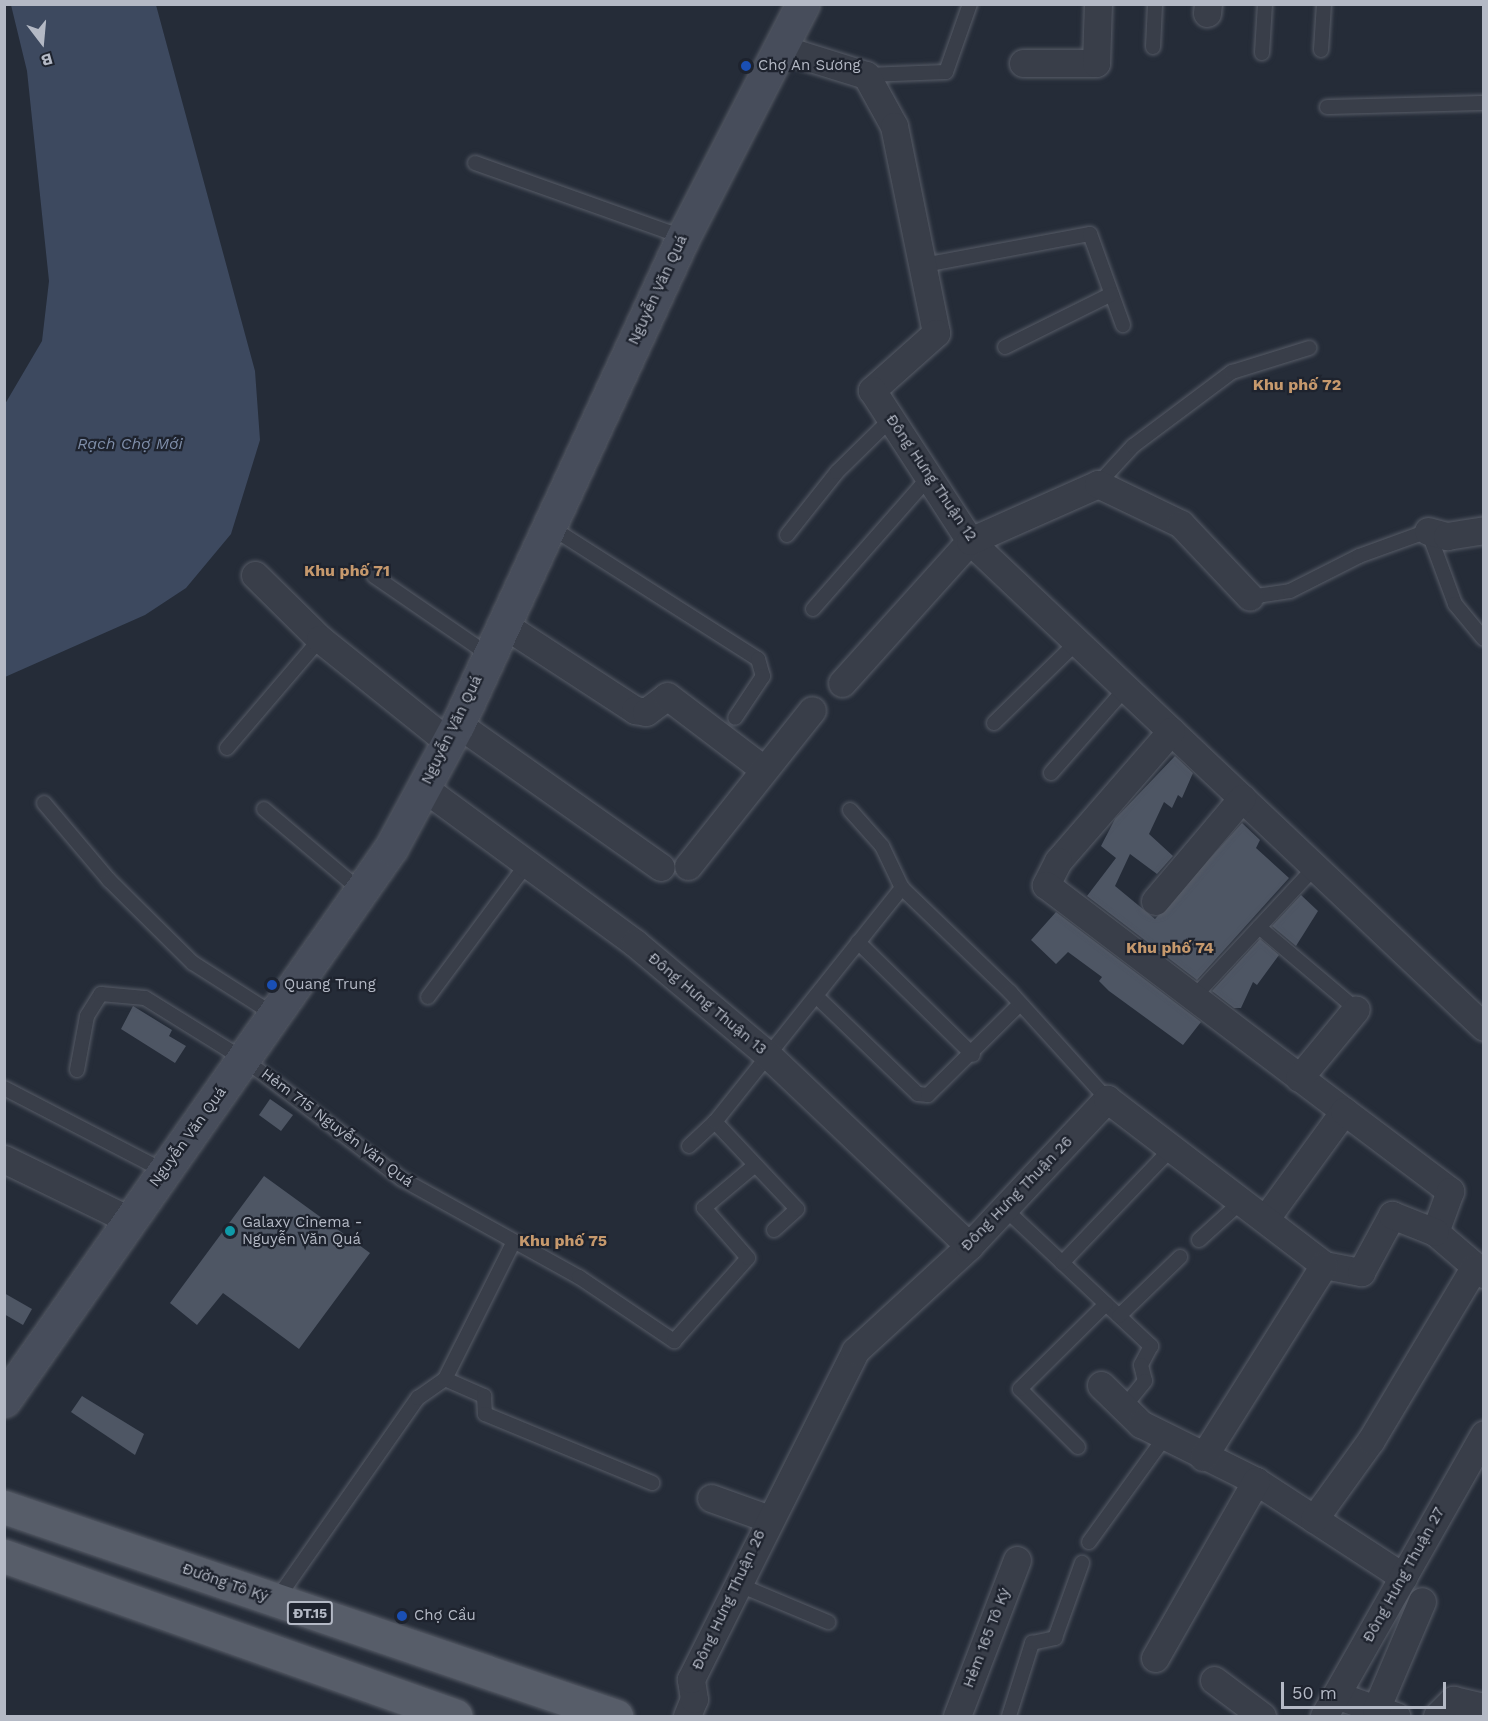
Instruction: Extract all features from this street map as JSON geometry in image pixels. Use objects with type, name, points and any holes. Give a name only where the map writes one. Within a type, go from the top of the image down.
[{"type":"main road","name":"Nguyễn Văn Quá","points":[[4,1400],[162,1170],[245,1060],[273,1014],[361,891],[424,788],[453,733],[547,525],[684,237],[803,4]]},
{"type":"main road","name":"Đường Tô Ký","points":[[4,1507],[616,1716]]},
{"type":"main road","points":[[4,1556],[455,1716]]},
{"type":"street","points":[[1023,63],[1096,63],[1098,4]]},
{"type":"street","points":[[782,49],[866,75]]},
{"type":"street","name":"Đông Hưng Thuận 12","points":[[866,75],[894,126],[936,333],[872,390],[928,477],[970,541],[1484,1027]]},
{"type":"street","points":[[842,683],[970,541],[1098,484],[1181,524],[1250,597]]},
{"type":"street","points":[[1428,531],[1447,536],[1484,530]]},
{"type":"street","points":[[255,575],[320,639],[453,733],[661,867]]},
{"type":"street","points":[[503,624],[634,710],[646,712],[667,696],[762,768]]},
{"type":"street","points":[[688,866],[762,768],[812,710]]},
{"type":"street","points":[[1171,731],[1045,881],[1192,999],[1450,1191],[1436,1232]]},
{"type":"street","name":"Đông Hưng Thuận 13","points":[[424,788],[529,861],[768,1055],[969,1246]]},
{"type":"street","points":[[1155,901],[1242,798]]},
{"type":"street","points":[[1299,1078],[1356,1009]]},
{"type":"street","points":[[1107,1099],[1266,1218],[1324,1265],[1361,1272],[1392,1215],[1436,1232],[1479,1271],[1371,1440],[1314,1519]]},
{"type":"street","name":"Đông Hưng Thuận 26","points":[[687,1716],[694,1699],[691,1679],[767,1518],[855,1352],[969,1246],[1107,1099]]},
{"type":"street","points":[[1266,1218],[1344,1111]]},
{"type":"street","points":[[4,1159],[129,1220]]},
{"type":"street","points":[[1203,1457],[1324,1265]]},
{"type":"street","points":[[1101,1385],[1124,1407],[1165,1437],[1256,1481],[1403,1576]]},
{"type":"street","name":"Đông Hưng Thuận 27","points":[[1330,1706],[1403,1576],[1479,1452]]},
{"type":"street","points":[[1155,1658],[1256,1481]]},
{"type":"street","points":[[711,1498],[767,1518]]},
{"type":"street","name":"Hẻm 165 Tô Ký","points":[[957,1716],[1017,1560]]},
{"type":"street","points":[[1330,1706],[1386,1713],[1422,1601]]},
{"type":"street","points":[[1214,1680],[1262,1716]]},
{"type":"street","points":[[1437,1716],[1453,1700],[1484,1707]]},
{"type":"lane","points":[[866,75],[946,72],[970,4]]},
{"type":"lane","points":[[1153,47],[1155,4]]},
{"type":"lane","points":[[1262,53],[1265,4]]},
{"type":"lane","points":[[1321,50],[1324,4]]},
{"type":"lane","points":[[1327,107],[1484,103]]},
{"type":"lane","points":[[475,163],[684,237]]},
{"type":"lane","points":[[924,265],[1090,234],[1123,325]]},
{"type":"lane","points":[[1005,347],[1112,294]]},
{"type":"lane","points":[[1098,484],[1133,446],[1232,372],[1309,348]]},
{"type":"lane","points":[[787,535],[837,472],[891,419]]},
{"type":"lane","points":[[813,609],[928,477]]},
{"type":"lane","points":[[547,525],[758,659],[762,676],[735,718]]},
{"type":"lane","points":[[1250,597],[1290,591],[1359,556],[1428,531],[1455,604],[1484,639]]},
{"type":"lane","points":[[374,576],[489,656]]},
{"type":"lane","points":[[227,748],[320,639]]},
{"type":"lane","points":[[994,723],[1077,642]]},
{"type":"lane","points":[[1051,773],[1126,688]]},
{"type":"lane","points":[[44,803],[108,879],[193,963],[273,1014]]},
{"type":"lane","points":[[264,809],[361,891]]},
{"type":"lane","points":[[850,810],[882,846],[902,888],[1020,1004],[1107,1099]]},
{"type":"lane","points":[[428,997],[529,861]]},
{"type":"lane","points":[[1192,999],[1315,867]]},
{"type":"lane","points":[[689,1146],[715,1122],[902,888]]},
{"type":"lane","points":[[1259,927],[1356,1009]]},
{"type":"lane","points":[[858,942],[973,1055]]},
{"type":"lane","name":"Hẻm 715 Nguyễn Văn Quá","points":[[77,1070],[87,1016],[101,994],[145,998],[245,1060],[402,1179],[514,1241],[674,1341],[748,1258],[704,1208],[754,1166]]},
{"type":"lane","points":[[816,996],[918,1094],[936,1092],[1020,1004]]},
{"type":"lane","points":[[4,1088],[162,1170]]},
{"type":"lane","points":[[715,1122],[797,1209],[774,1230]]},
{"type":"lane","points":[[1062,1263],[1172,1148]]},
{"type":"lane","points":[[1199,1240],[1242,1201]]},
{"type":"lane","points":[[1004,1208],[1151,1346],[1141,1365],[1145,1381],[1124,1407]]},
{"type":"lane","points":[[276,1601],[418,1398],[445,1379],[514,1241]]},
{"type":"lane","points":[[1119,1316],[1180,1257]]},
{"type":"lane","points":[[1078,1447],[1020,1389],[1106,1304]]},
{"type":"lane","points":[[445,1379],[484,1396],[485,1414],[652,1483]]},
{"type":"lane","points":[[1089,1542],[1165,1437]]},
{"type":"lane","points":[[1009,1716],[1032,1643],[1055,1638],[1082,1563]]},
{"type":"lane","points":[[736,1584],[828,1622]]},
{"type":"water","name":"Rạch Chợ Mới","points":[[11,5],[156,5],[255,371],[260,440],[231,534],[186,588],[145,615],[5,677],[5,404],[42,341],[49,281],[27,71]]},
{"type":"building","points":[[1175,756],[1193,773],[1182,798],[1178,795],[1172,808],[1164,802],[1149,834],[1173,856],[1157,874],[1130,854],[1115,886],[1155,919],[1242,823],[1260,840],[1256,848],[1289,878],[1197,980],[1087,896],[1116,858],[1101,846],[1115,819]]},
{"type":"building","points":[[1301,895],[1318,911],[1296,946],[1272,926]]},
{"type":"building","points":[[1056,912],[1201,1022],[1183,1045],[1109,991],[1099,981],[1102,977],[1068,952],[1056,964],[1031,940]]},
{"type":"building","points":[[1260,939],[1279,955],[1257,985],[1253,982],[1241,1008],[1234,1008],[1212,991]]},
{"type":"building","points":[[133,1006],[172,1030],[169,1036],[186,1046],[175,1063],[121,1029]]},
{"type":"building","points":[[270,1099],[293,1115],[281,1131],[259,1115]]},
{"type":"building","points":[[264,1176],[370,1253],[299,1349],[223,1293],[197,1325],[170,1303]]},
{"type":"building","points":[[4,1293],[32,1309],[23,1325],[4,1314]]},
{"type":"building","points":[[82,1396],[144,1434],[135,1455],[71,1412]]},
{"type":"place","name":"Chợ An Sương","points":[[746,66]]},
{"type":"place","name":"Quang Trung","points":[[272,985]]},
{"type":"place","name":"Galaxy Cinema - Nguyễn Văn Quá","points":[[230,1231]]},
{"type":"place","name":"Chợ Cầu","points":[[402,1616]]},
{"type":"district","name":"Khu phố 72","points":[[1297,385]]},
{"type":"district","name":"Khu phố 71","points":[[347,571]]},
{"type":"district","name":"Khu phố 74","points":[[1170,948]]},
{"type":"district","name":"Khu phố 75","points":[[563,1241]]}]
